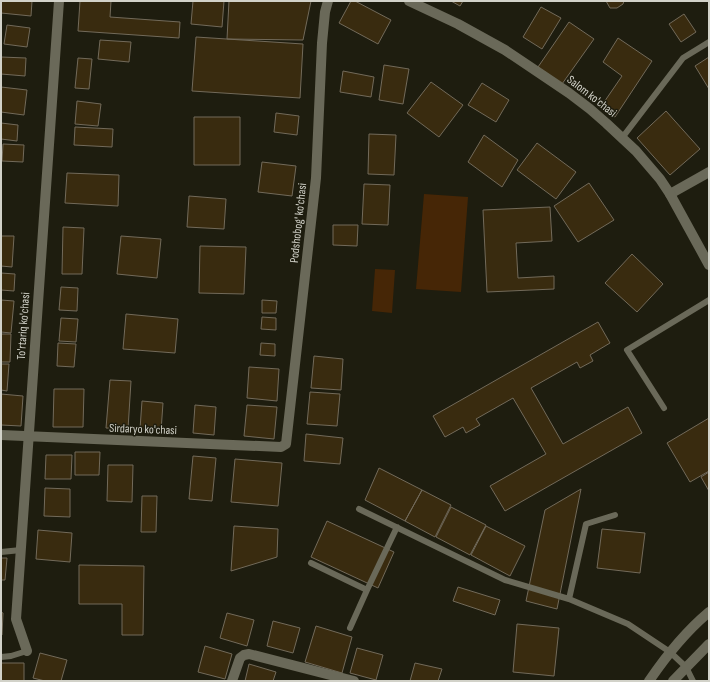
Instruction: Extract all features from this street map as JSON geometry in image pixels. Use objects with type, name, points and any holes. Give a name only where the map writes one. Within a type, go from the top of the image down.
[{"type":"street","name":"To'rtariq ko'chasi","points":[[26,651],[16,619],[59,1]]},
{"type":"street","name":"Podshobog' ko'chasi","points":[[284,446],[286,444],[316,178],[322,43],[325,12],[328,1]]},
{"type":"street","name":"Salom ko'chasi","points":[[408,1],[458,24],[505,50],[569,93],[606,123],[648,164],[660,179],[670,194],[709,265]]},
{"type":"street","points":[[670,194],[709,172]]},
{"type":"street","name":"Sirdaryo ko'chasi","points":[[1,435],[284,446]]},
{"type":"street","points":[[649,681],[670,652],[693,626],[709,612]]},
{"type":"street","points":[[673,681],[709,644]]},
{"type":"street","points":[[232,681],[240,658],[249,654],[354,681]]},
{"type":"lane","points":[[622,138],[683,58],[709,42]]},
{"type":"lane","points":[[664,408],[627,350],[709,300]]},
{"type":"lane","points":[[359,509],[505,580],[569,598],[628,624],[670,652],[686,667],[693,681]]},
{"type":"lane","points":[[569,598],[586,524],[615,515]]},
{"type":"lane","points":[[350,628],[366,590],[397,527]]},
{"type":"lane","points":[[1,552],[21,550]]},
{"type":"lane","points":[[311,563],[366,590]]},
{"type":"lane","points":[[1,657],[11,656],[26,651]]},
{"type":"shaded area","points":[[424,194],[468,197],[461,292],[416,289]]},
{"type":"shaded area","points":[[375,269],[395,270],[392,313],[372,311]]},
{"type":"building","points":[[1,1],[32,1],[31,16],[1,13]]},
{"type":"building","points":[[80,1],[111,1],[110,17],[180,22],[179,38],[78,31]]},
{"type":"building","points":[[193,1],[224,1],[222,27],[191,24]]},
{"type":"building","points":[[229,1],[311,1],[303,40],[227,39]]},
{"type":"building","points":[[351,1],[355,1],[391,20],[378,44],[339,23]]},
{"type":"building","points":[[451,1],[463,1],[460,6]]},
{"type":"building","points":[[606,1],[624,1],[623,4],[617,8],[610,8]]},
{"type":"building","points":[[541,7],[561,18],[542,49],[523,37]]},
{"type":"building","points":[[684,14],[696,32],[681,42],[669,24]]},
{"type":"building","points":[[569,22],[594,39],[562,84],[538,67]]},
{"type":"building","points":[[7,25],[30,28],[27,47],[4,44]]},
{"type":"building","points":[[196,37],[303,44],[300,98],[192,91]]},
{"type":"building","points":[[618,38],[652,61],[615,117],[600,108],[622,76],[603,62]]},
{"type":"building","points":[[100,40],[131,42],[129,62],[98,59]]},
{"type":"building","points":[[1,57],[26,58],[25,76],[1,74]]},
{"type":"building","points":[[709,57],[709,89],[695,66]]},
{"type":"building","points":[[78,58],[92,59],[89,89],[75,88]]},
{"type":"building","points":[[384,65],[409,69],[403,104],[379,100]]},
{"type":"building","points":[[343,71],[374,77],[371,97],[340,92]]},
{"type":"building","points":[[431,82],[463,105],[439,137],[407,113]]},
{"type":"building","points":[[482,83],[509,100],[496,122],[468,105]]},
{"type":"building","points":[[1,87],[27,90],[24,115],[1,112]]},
{"type":"building","points":[[77,101],[101,104],[98,126],[75,124]]},
{"type":"building","points":[[666,111],[700,149],[670,175],[637,138]]},
{"type":"building","points":[[276,113],[299,116],[297,135],[274,132]]},
{"type":"building","points":[[194,117],[240,117],[240,165],[194,165]]},
{"type":"building","points":[[1,123],[18,125],[17,141],[1,139]]},
{"type":"building","points":[[75,127],[113,129],[112,147],[74,145]]},
{"type":"building","points":[[369,134],[396,135],[394,175],[368,174]]},
{"type":"building","points":[[484,135],[518,160],[502,187],[468,162]]},
{"type":"building","points":[[537,143],[576,172],[556,199],[517,170]]},
{"type":"building","points":[[3,144],[24,145],[23,162],[2,161]]},
{"type":"building","points":[[262,162],[296,166],[292,196],[258,192]]},
{"type":"building","points":[[67,173],[119,175],[118,206],[65,203]]},
{"type":"building","points":[[589,183],[614,220],[578,242],[554,206]]},
{"type":"building","points":[[364,184],[390,185],[388,225],[362,224]]},
{"type":"building","points":[[189,196],[226,199],[224,229],[187,227]]},
{"type":"building","points":[[550,207],[552,241],[516,243],[518,278],[554,276],[554,289],[487,292],[483,210]]},
{"type":"building","points":[[333,225],[358,225],[357,246],[333,245]]},
{"type":"building","points":[[63,227],[84,228],[82,274],[62,274]]},
{"type":"building","points":[[1,236],[14,236],[12,267],[1,266]]},
{"type":"building","points":[[121,236],[161,239],[157,278],[117,274]]},
{"type":"building","points":[[200,246],[246,247],[244,294],[199,293]]},
{"type":"building","points":[[632,254],[663,284],[637,312],[605,283]]},
{"type":"building","points":[[1,273],[15,274],[14,291],[1,290]]},
{"type":"building","points":[[61,287],[78,288],[77,311],[59,310]]},
{"type":"building","points":[[1,300],[14,301],[11,333],[1,332]]},
{"type":"building","points":[[262,300],[277,301],[276,313],[262,313]]},
{"type":"building","points":[[126,314],[178,319],[175,353],[123,349]]},
{"type":"building","points":[[262,317],[276,318],[276,330],[261,329]]},
{"type":"building","points":[[61,318],[78,319],[76,342],[59,341]]},
{"type":"building","points":[[598,322],[610,343],[590,355],[593,361],[580,368],[577,362],[531,388],[563,444],[628,407],[642,433],[505,511],[490,486],[546,454],[513,398],[476,419],[480,425],[466,433],[463,427],[445,437],[433,416]]},
{"type":"building","points":[[1,334],[11,334],[10,362],[1,362]]},
{"type":"building","points":[[58,343],[76,344],[74,367],[57,366]]},
{"type":"building","points":[[261,343],[275,344],[275,356],[260,355]]},
{"type":"building","points":[[314,356],[343,359],[341,390],[311,388]]},
{"type":"building","points":[[1,364],[9,364],[7,391],[1,390]]},
{"type":"building","points":[[249,367],[279,369],[277,401],[247,398]]},
{"type":"building","points":[[110,380],[131,381],[128,429],[106,428]]},
{"type":"building","points":[[54,389],[84,389],[83,427],[53,427]]},
{"type":"building","points":[[310,392],[340,394],[337,426],[307,424]]},
{"type":"building","points":[[1,394],[23,396],[21,426],[1,425]]},
{"type":"building","points":[[142,401],[163,403],[161,431],[140,429]]},
{"type":"building","points":[[195,405],[216,407],[214,435],[193,433]]},
{"type":"building","points":[[247,405],[277,407],[274,439],[244,436]]},
{"type":"building","points":[[709,418],[709,471],[690,482],[667,443]]},
{"type":"building","points":[[306,434],[343,438],[340,464],[304,461]]},
{"type":"building","points":[[75,452],[100,452],[99,475],[75,475]]},
{"type":"building","points":[[46,455],[72,455],[71,479],[45,479]]},
{"type":"building","points":[[193,456],[216,458],[212,501],[189,499]]},
{"type":"building","points":[[235,459],[282,463],[278,506],[231,502]]},
{"type":"building","points":[[108,465],[133,465],[132,502],[107,501]]},
{"type":"building","points":[[379,468],[422,490],[405,521],[365,500]]},
{"type":"building","points":[[709,472],[709,491],[701,477]]},
{"type":"building","points":[[45,488],[70,489],[70,517],[44,516]]},
{"type":"building","points":[[581,489],[557,609],[526,601],[545,510]]},
{"type":"building","points":[[422,490],[451,505],[435,537],[405,521]]},
{"type":"building","points":[[142,496],[157,496],[156,532],[141,532]]},
{"type":"building","points":[[451,507],[486,525],[470,555],[436,537]]},
{"type":"building","points":[[327,521],[394,552],[378,588],[311,557]]},
{"type":"building","points":[[234,526],[278,529],[277,557],[231,571]]},
{"type":"building","points":[[486,526],[525,546],[510,576],[471,555]]},
{"type":"building","points":[[602,529],[645,533],[640,573],[597,568]]},
{"type":"building","points":[[38,530],[72,533],[70,562],[36,559]]},
{"type":"building","points":[[1,558],[7,558],[5,580],[1,580]]},
{"type":"building","points":[[79,565],[144,566],[143,635],[122,635],[122,604],[79,604]]},
{"type":"building","points":[[458,587],[500,600],[495,615],[453,601]]},
{"type":"building","points":[[1,612],[3,613],[2,635],[1,635]]},
{"type":"building","points":[[227,613],[254,620],[247,646],[220,638]]},
{"type":"building","points":[[273,621],[300,628],[293,653],[267,646]]},
{"type":"building","points":[[517,624],[559,628],[554,676],[513,672]]},
{"type":"building","points":[[316,626],[352,637],[342,673],[305,662]]},
{"type":"building","points":[[205,646],[232,654],[225,679],[198,672]]},
{"type":"building","points":[[357,648],[383,655],[376,680],[350,673]]},
{"type":"building","points":[[40,653],[67,660],[61,681],[45,681],[33,678]]},
{"type":"building","points":[[1,663],[24,663],[24,681],[1,681]]},
{"type":"building","points":[[415,663],[442,669],[438,681],[410,681]]},
{"type":"building","points":[[249,664],[276,672],[273,681],[245,681]]}]
